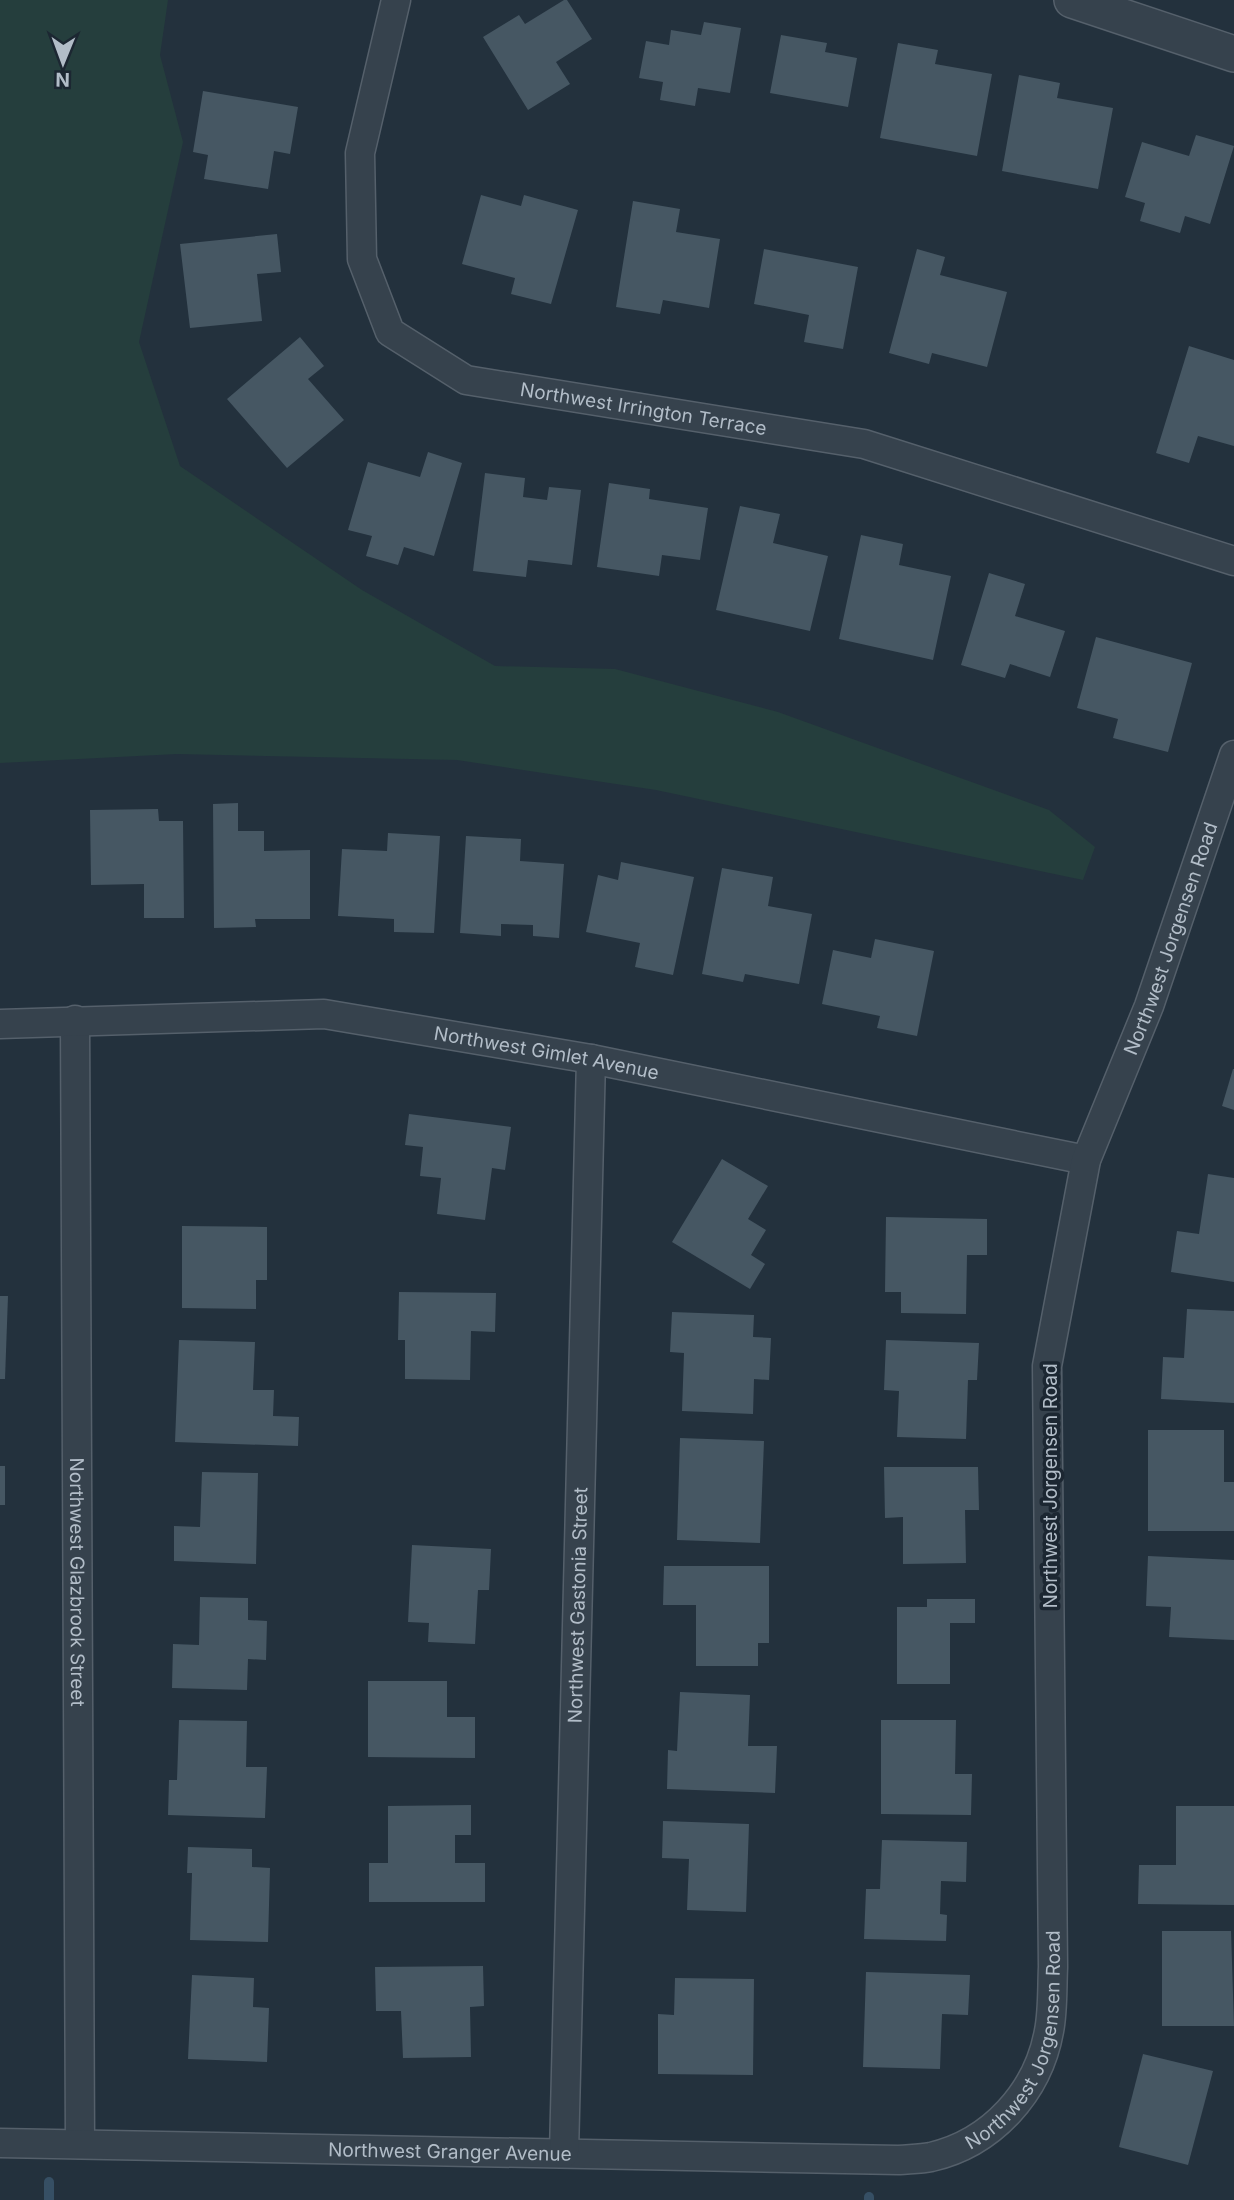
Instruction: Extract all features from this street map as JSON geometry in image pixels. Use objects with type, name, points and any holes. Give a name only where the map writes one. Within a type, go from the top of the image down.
[{"type":"street","name":"Northwest Irrington Terrace","points":[[396,0],[360,153],[362,259],[390,332],[466,380],[864,444],[1234,561]]},
{"type":"street","points":[[1072,0],[1234,54]]},
{"type":"street","name":"Northwest Jorgensen Road","points":[[899,2160],[930,2157],[965,2146],[988,2131],[1010,2111],[1027,2089],[1040,2067],[1050,2030],[1053,1967],[1047,1366],[1086,1160],[1149,1006],[1234,755]]},
{"type":"street","name":"Northwest Gimlet Avenue","points":[[0,1024],[324,1014],[591,1059],[1086,1160]]},
{"type":"street","name":"Northwest Glazbrook Street","points":[[75,1020],[80,2144]]},
{"type":"street","name":"Northwest Gastonia Street","points":[[564,2153],[591,1059]]},
{"type":"street","name":"Northwest Granger Avenue","points":[[0,2143],[899,2160]]},
{"type":"green space","points":[[0,0],[168,0],[160,55],[183,142],[139,342],[180,466],[362,590],[495,666],[615,669],[778,712],[1049,810],[1095,847],[1083,880],[656,790],[457,760],[177,754],[0,763]]},
{"type":"building","points":[[567,0],[592,39],[556,62],[570,84],[528,110],[483,37],[519,15],[525,24]]},
{"type":"building","points":[[704,22],[741,28],[730,93],[698,88],[695,106],[660,100],[663,82],[639,78],[646,41],[669,45],[671,30],[701,35]]},
{"type":"building","points":[[781,35],[827,43],[825,52],[857,58],[848,107],[770,93]]},
{"type":"building","points":[[898,43],[938,50],[935,64],[992,74],[977,156],[880,138]]},
{"type":"building","points":[[1019,75],[1060,83],[1057,98],[1113,108],[1098,189],[1002,171]]},
{"type":"building","points":[[203,91],[298,107],[290,154],[274,151],[268,189],[204,179],[208,155],[193,152]]},
{"type":"building","points":[[1196,135],[1234,146],[1210,224],[1185,216],[1180,233],[1140,221],[1145,203],[1125,197],[1142,142],[1189,156]]},
{"type":"building","points":[[481,195],[521,206],[524,195],[578,210],[551,304],[511,294],[515,278],[462,264]]},
{"type":"building","points":[[633,201],[680,209],[676,232],[720,239],[709,308],[663,300],[660,314],[616,307]]},
{"type":"building","points":[[277,234],[281,272],[257,274],[262,321],[190,328],[180,244]]},
{"type":"building","points":[[764,249],[858,267],[843,349],[804,342],[809,315],[754,304]]},
{"type":"building","points":[[917,249],[945,257],[940,275],[1007,292],[987,367],[932,353],[929,364],[889,353]]},
{"type":"building","points":[[300,337],[324,366],[308,379],[344,420],[287,468],[227,399]]},
{"type":"building","points":[[1189,346],[1234,360],[1234,446],[1198,436],[1189,463],[1156,453]]},
{"type":"building","points":[[428,452],[462,463],[434,556],[404,547],[398,565],[366,556],[372,536],[348,530],[368,462],[420,477]]},
{"type":"building","points":[[485,473],[525,478],[523,497],[547,500],[549,487],[581,490],[572,565],[528,560],[526,577],[473,571]]},
{"type":"building","points":[[609,483],[650,489],[649,499],[708,508],[700,560],[662,555],[659,576],[597,567]]},
{"type":"building","points":[[740,506],[780,514],[773,543],[828,556],[810,631],[716,610]]},
{"type":"building","points":[[861,535],[903,544],[899,565],[951,576],[933,660],[839,639]]},
{"type":"building","points":[[989,573],[1025,584],[1015,616],[1065,631],[1050,677],[1010,664],[1005,678],[961,665]]},
{"type":"building","points":[[1096,637],[1192,663],[1168,752],[1113,738],[1118,719],[1077,708]]},
{"type":"building","points":[[238,803],[238,831],[264,831],[264,851],[310,850],[310,919],[255,919],[256,927],[214,928],[213,804]]},
{"type":"building","points":[[158,809],[159,821],[183,821],[184,918],[144,918],[144,884],[91,885],[90,810]]},
{"type":"building","points":[[388,833],[440,836],[434,933],[394,932],[394,919],[338,916],[342,849],[387,851]]},
{"type":"building","points":[[466,836],[521,839],[520,861],[564,864],[559,938],[533,936],[533,925],[501,924],[501,936],[460,933]]},
{"type":"building","points":[[621,862],[694,877],[673,975],[635,967],[640,943],[586,932],[598,875],[618,880]]},
{"type":"building","points":[[722,868],[773,877],[768,906],[812,914],[799,984],[745,974],[743,982],[702,974]]},
{"type":"building","points":[[875,939],[934,951],[917,1036],[877,1028],[880,1016],[822,1004],[833,950],[871,958]]},
{"type":"building","points":[[1234,1069],[1234,1110],[1222,1106]]},
{"type":"building","points":[[409,1114],[511,1127],[505,1170],[492,1168],[485,1220],[437,1214],[441,1178],[420,1176],[423,1147],[405,1145]]},
{"type":"building","points":[[722,1159],[768,1186],[748,1219],[766,1230],[751,1255],[765,1264],[750,1289],[672,1242]]},
{"type":"building","points":[[1208,1174],[1234,1178],[1234,1282],[1171,1272],[1177,1231],[1199,1234]]},
{"type":"building","points":[[886,1217],[987,1219],[987,1255],[967,1255],[966,1314],[901,1313],[901,1292],[885,1292]]},
{"type":"building","points":[[182,1226],[267,1227],[267,1280],[256,1280],[256,1309],[182,1308]]},
{"type":"building","points":[[399,1292],[496,1293],[495,1332],[471,1331],[470,1380],[405,1379],[405,1340],[398,1340]]},
{"type":"building","points":[[0,1296],[8,1296],[5,1379],[0,1379]]},
{"type":"building","points":[[1187,1309],[1234,1311],[1234,1403],[1161,1399],[1163,1357],[1184,1358]]},
{"type":"building","points":[[672,1312],[754,1315],[753,1337],[771,1338],[769,1380],[754,1379],[753,1414],[682,1411],[684,1353],[670,1352]]},
{"type":"building","points":[[179,1340],[255,1342],[253,1390],[274,1390],[273,1416],[299,1417],[298,1446],[175,1442]]},
{"type":"building","points":[[886,1340],[979,1343],[977,1380],[968,1380],[966,1439],[897,1437],[899,1391],[884,1390]]},
{"type":"building","points":[[1148,1430],[1224,1430],[1224,1482],[1234,1482],[1234,1531],[1148,1531]]},
{"type":"building","points":[[680,1438],[764,1441],[760,1543],[677,1540]]},
{"type":"building","points":[[0,1466],[5,1466],[5,1505],[0,1505]]},
{"type":"building","points":[[884,1467],[978,1467],[979,1510],[965,1510],[966,1563],[903,1564],[903,1517],[885,1518]]},
{"type":"building","points":[[202,1472],[258,1473],[256,1564],[174,1561],[174,1526],[200,1527]]},
{"type":"building","points":[[412,1545],[491,1549],[489,1590],[478,1590],[475,1644],[428,1642],[429,1623],[408,1622]]},
{"type":"building","points":[[1148,1556],[1234,1560],[1234,1640],[1169,1637],[1171,1607],[1146,1606]]},
{"type":"building","points":[[664,1566],[769,1566],[769,1643],[758,1643],[758,1666],[696,1666],[696,1605],[663,1605]]},
{"type":"building","points":[[200,1597],[248,1598],[248,1620],[267,1621],[266,1660],[248,1659],[247,1690],[172,1688],[173,1644],[199,1645]]},
{"type":"building","points":[[927,1599],[975,1599],[975,1623],[950,1623],[950,1684],[897,1684],[897,1607],[927,1607]]},
{"type":"building","points":[[368,1681],[447,1681],[447,1717],[475,1717],[475,1758],[368,1757]]},
{"type":"building","points":[[680,1692],[750,1695],[748,1746],[777,1746],[775,1793],[667,1789],[668,1750],[677,1751]]},
{"type":"building","points":[[179,1720],[247,1721],[246,1767],[267,1767],[265,1818],[168,1815],[169,1780],[177,1780]]},
{"type":"building","points":[[881,1720],[956,1720],[955,1774],[972,1774],[971,1815],[881,1814]]},
{"type":"building","points":[[471,1805],[471,1835],[455,1835],[455,1863],[485,1863],[485,1902],[369,1902],[369,1863],[388,1863],[388,1806]]},
{"type":"building","points":[[1176,1806],[1234,1806],[1234,1905],[1138,1904],[1139,1865],[1176,1865]]},
{"type":"building","points":[[663,1821],[749,1824],[746,1912],[687,1910],[689,1859],[662,1858]]},
{"type":"building","points":[[882,1840],[967,1842],[966,1882],[941,1881],[940,1914],[947,1915],[946,1941],[864,1939],[866,1889],[880,1889]]},
{"type":"building","points":[[188,1847],[252,1849],[252,1867],[270,1868],[268,1942],[190,1940],[192,1873],[187,1873]]},
{"type":"building","points":[[1162,1931],[1231,1931],[1234,2026],[1162,2026]]},
{"type":"building","points":[[483,1966],[484,2006],[470,2007],[471,2057],[403,2058],[401,2011],[376,2011],[375,1967]]},
{"type":"building","points":[[866,1972],[970,1975],[968,2015],[942,2014],[940,2069],[863,2067]]},
{"type":"building","points":[[192,1975],[254,1978],[253,2007],[269,2008],[267,2062],[188,2059]]},
{"type":"building","points":[[675,1978],[754,1979],[753,2075],[658,2074],[658,2014],[674,2015]]},
{"type":"building","points":[[1143,2054],[1213,2071],[1188,2165],[1119,2147]]},
{"type":"waterway","points":[[49,2182],[49,2200]]}]
